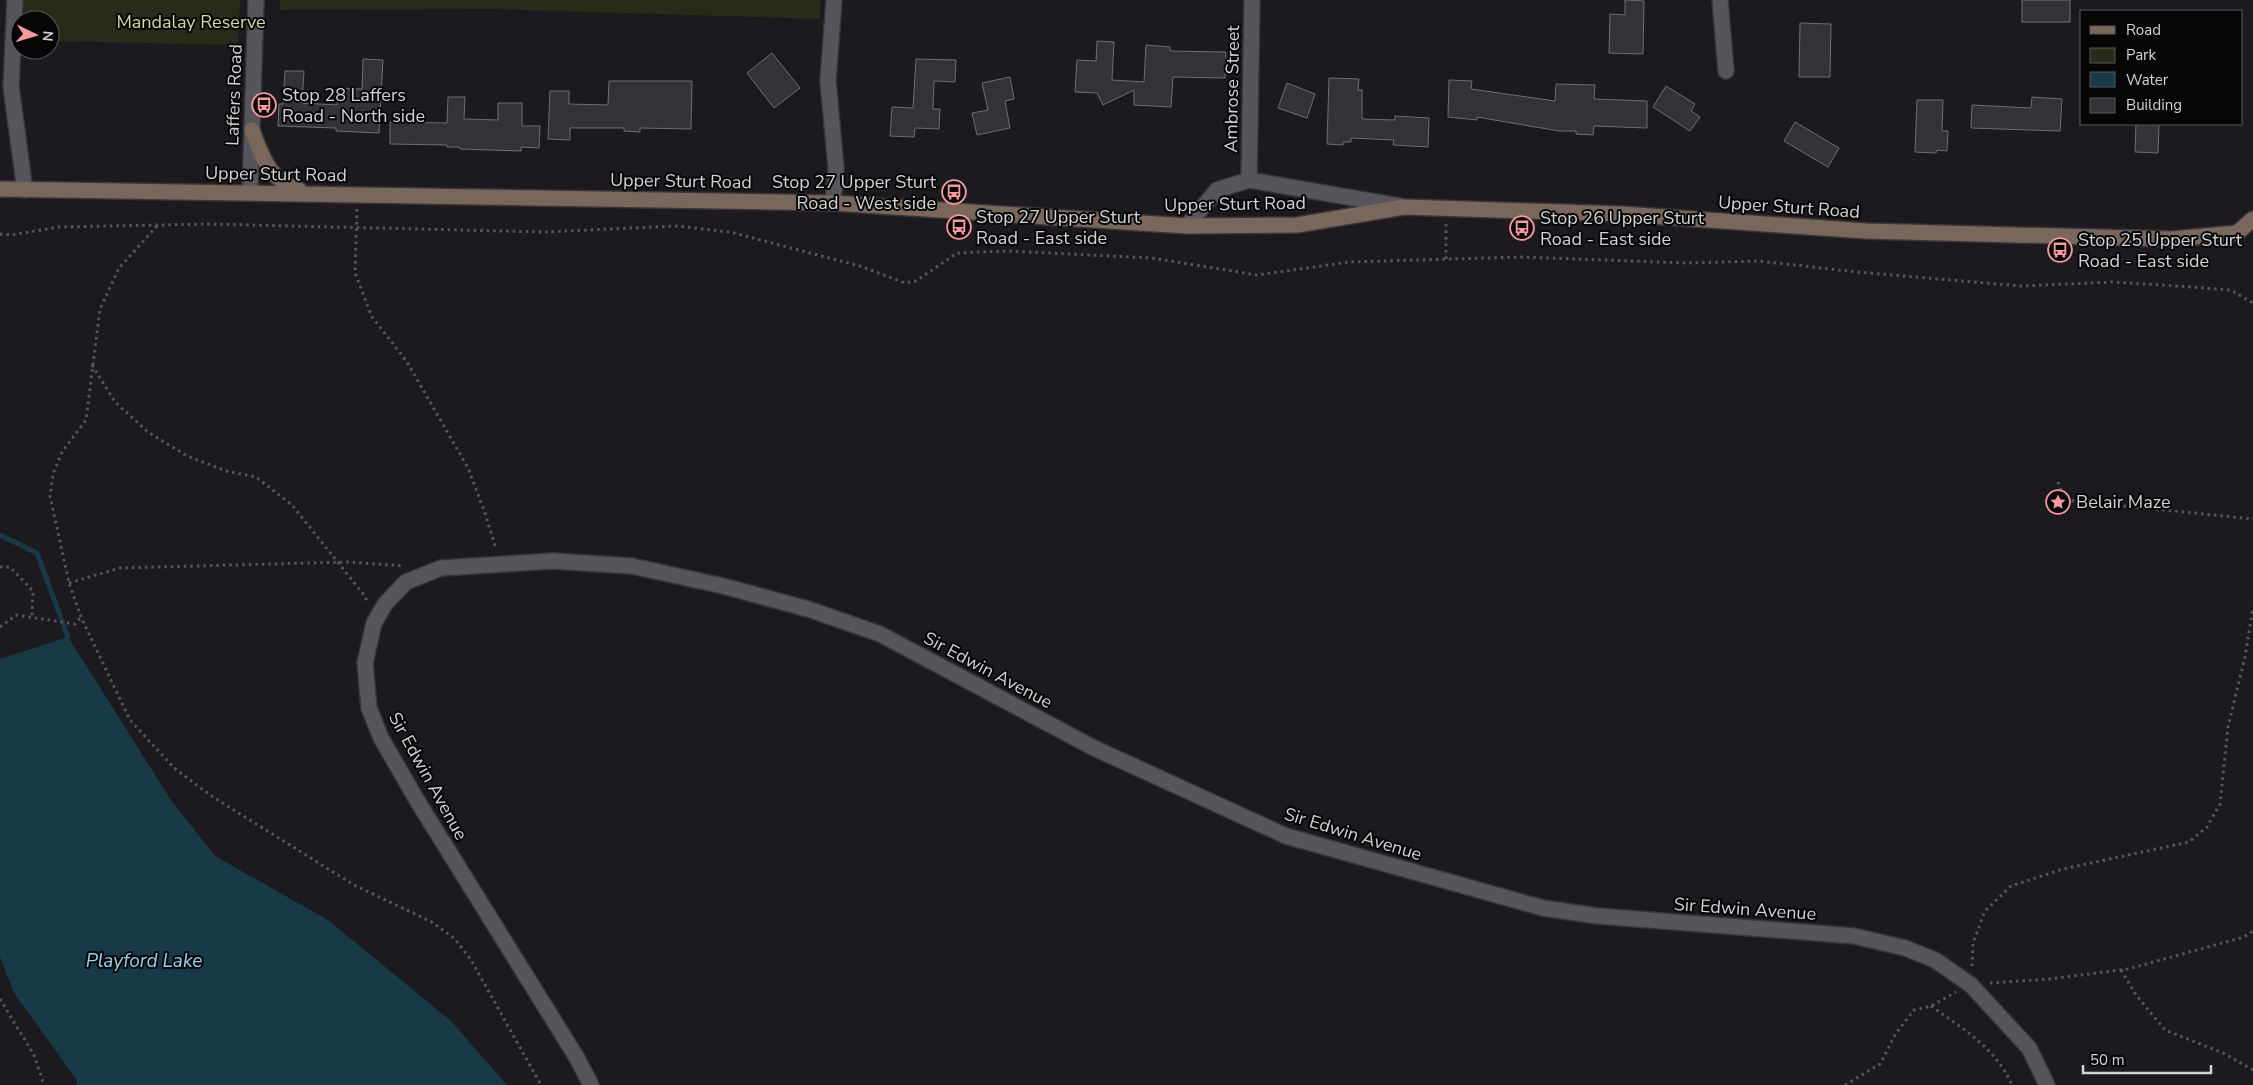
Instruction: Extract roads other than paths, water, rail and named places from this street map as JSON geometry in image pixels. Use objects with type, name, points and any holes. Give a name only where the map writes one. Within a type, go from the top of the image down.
[{"type":"main road","points":[[252,130],[265,166],[284,184],[307,193]]},
{"type":"main road","name":"Upper Sturt Road","points":[[0,189],[833,203],[1187,226],[1297,225],[1404,207],[1622,214],[1866,232],[2172,239],[2237,233],[2253,220]]},
{"type":"street","points":[[15,0],[11,87],[25,190]]},
{"type":"street","name":"Laffers Road","points":[[250,192],[256,0]]},
{"type":"street","points":[[833,203],[836,168],[828,81],[834,0]]},
{"type":"street","name":"Ambrose Street","points":[[1249,180],[1252,0]]},
{"type":"street","points":[[1720,0],[1726,71]]},
{"type":"street","points":[[1187,226],[1217,190],[1249,180],[1404,207]]},
{"type":"street","name":"Sir Edwin Avenue","points":[[591,1085],[577,1058],[418,802],[381,738],[370,708],[366,663],[376,619],[385,604],[406,582],[441,568],[554,561],[632,566],[723,586],[808,609],[880,634],[1094,748],[1286,836],[1544,908],[1598,916],[1854,936],[1905,948],[1935,960],[1971,985],[2029,1048],[2046,1085]]},
{"type":"water","name":"Playford Lake","points":[[68,637],[171,800],[215,856],[328,920],[451,1021],[507,1085],[77,1085],[76,1079],[14,993],[0,957],[0,659]]},
{"type":"waterway","points":[[0,535],[37,553],[68,637],[63,642]]},
{"type":"place","name":"Stop 28 Laffers Road - North side","points":[[264,105]]},
{"type":"place","name":"Stop 27 Upper Sturt Road - West side","points":[[954,192]]},
{"type":"place","name":"Stop 27 Upper Sturt Road - East side","points":[[959,227]]},
{"type":"place","name":"Stop 26 Upper Sturt Road - East side","points":[[1522,228]]},
{"type":"place","name":"Stop 25 Upper Sturt Road - East side","points":[[2060,250]]},
{"type":"place","name":"Belair Maze","points":[[2058,502]]},
{"type":"park label","name":"Mandalay Reserve","points":[[191,22]]}]
